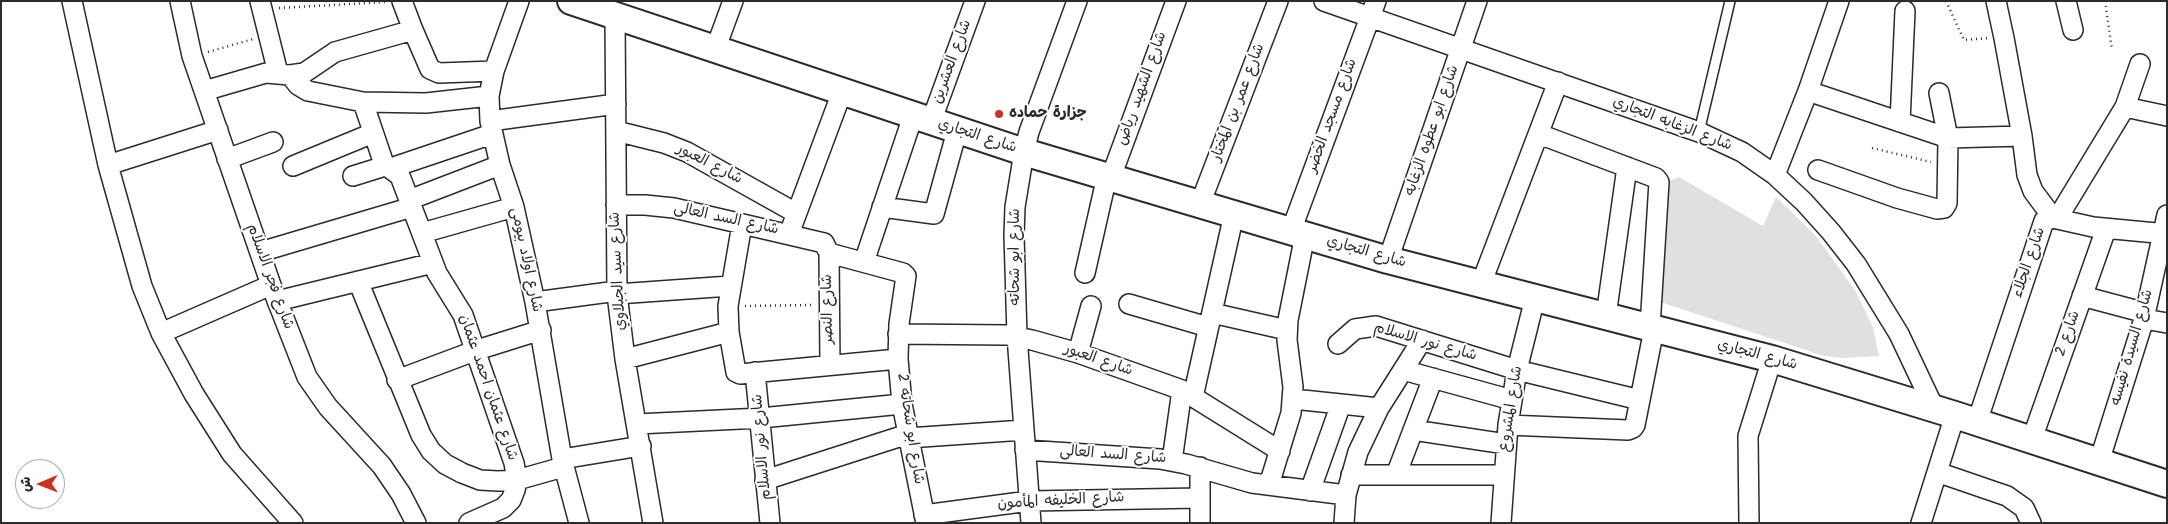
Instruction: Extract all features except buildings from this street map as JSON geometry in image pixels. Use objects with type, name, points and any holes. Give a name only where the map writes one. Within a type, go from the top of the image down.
[{"type":"street","points":[[72,1],[108,165],[142,286],[161,334],[194,394],[232,454],[293,523]]},
{"type":"street","name":"شارع فجر الاسلام","points":[[180,1],[192,56],[274,293],[302,366],[313,388],[328,407],[382,466],[401,494],[416,523]]},
{"type":"street","points":[[402,1],[429,67],[433,71],[439,73],[494,71]]},
{"type":"street","name":"شارع اولاد بيومى","points":[[519,1],[494,71],[489,96],[491,128],[500,165],[514,207],[535,302],[562,463],[579,523]]},
{"type":"street","points":[[716,50],[733,1]]},
{"type":"street","name":"شارع العشرين","points":[[864,262],[882,207],[976,1]]},
{"type":"street","name":"شارع ابو شحاته","points":[[1031,523],[1017,336],[1015,208],[1029,132],[1077,1]]},
{"type":"street","name":"شارع الشهيد رياض","points":[[1085,273],[1109,177],[1176,1]]},
{"type":"street","name":"شارع عمر بن المختار","points":[[1200,204],[1278,1]]},
{"type":"street","name":"شارع الزغابه التجاري","points":[[1324,1],[1373,10],[1461,50],[1699,132],[1742,152],[1774,175],[1831,232],[1856,264],[1899,334],[1955,415]]},
{"type":"street","name":"شارع ابو عطوه الزغابه","points":[[1388,260],[1477,1]]},
{"type":"street","points":[[1774,175],[1808,92],[1839,1]]},
{"type":"street","points":[[1996,1],[2029,183],[2055,219],[2125,107],[2140,64]]},
{"type":"street","points":[[2066,1],[2073,30]]},
{"type":"street","name":"شارع التجاري","points":[[582,3],[615,17],[1024,152],[1388,260],[1772,360],[2032,439],[2167,484]]},
{"type":"street","points":[[261,5],[268,36],[284,74],[308,91],[363,102],[426,103],[489,96]]},
{"type":"street","name":"شارع مسجد الخضر","points":[[1269,485],[1291,413],[1293,398],[1287,330],[1298,233],[1373,10]]},
{"type":"street","points":[[1900,122],[1906,11]]},
{"type":"street","name":"شارع سيد الجبلاوي","points":[[615,17],[617,293],[625,358],[641,446],[652,523]]},
{"type":"street","points":[[204,91],[266,73],[304,73],[335,52],[413,30]]},
{"type":"street","points":[[1481,284],[1558,82]]},
{"type":"street","points":[[790,234],[796,213],[842,92]]},
{"type":"street","points":[[1808,92],[1948,138],[2022,136]]},
{"type":"street","points":[[1818,170],[1897,198],[1937,209],[1944,208],[1947,204],[1948,138],[1939,93]]},
{"type":"street","name":"شارع عثمان احمد عثمان","points":[[363,102],[373,134],[388,167],[399,174],[433,263],[443,284],[463,315],[477,350],[514,463],[517,480],[511,500],[503,508],[469,523]]},
{"type":"street","points":[[353,176],[388,167],[491,128],[616,104]]},
{"type":"street","points":[[2125,107],[2167,116]]},
{"type":"street","points":[[108,165],[218,130]]},
{"type":"street","name":"شارع العبور","points":[[616,131],[656,140],[687,152],[796,213]]},
{"type":"street","points":[[882,207],[934,214],[957,131]]},
{"type":"street","points":[[293,166],[373,134]]},
{"type":"street","points":[[1508,425],[1628,430],[1635,425],[1652,328],[1660,186],[1656,178],[1539,134]]},
{"type":"street","points":[[227,159],[273,142]]},
{"type":"street","points":[[260,252],[410,203],[500,165]]},
{"type":"street","points":[[1606,316],[1627,167]]},
{"type":"street","name":"شارع السد العالى","points":[[616,205],[674,208],[790,234],[824,243],[829,253]]},
{"type":"street","points":[[422,233],[514,207]]},
{"type":"street","points":[[1172,460],[1188,394],[1210,320],[1234,214]]},
{"type":"street","name":"شارع السيدة نفيسه","points":[[2099,462],[2145,316],[2165,234],[2167,215]]},
{"type":"street","name":"شارع الجلاء","points":[[1921,523],[1955,415],[2044,221],[2055,219],[2106,229],[2165,234]]},
{"type":"street","points":[[742,224],[728,306],[729,332],[735,371],[738,374],[898,359]]},
{"type":"street","name":"شارع 2","points":[[2032,439],[2106,229]]},
{"type":"street","points":[[829,253],[864,262]]},
{"type":"street","name":"شارع النصر","points":[[829,253],[830,364]]},
{"type":"street","name":"شارع ابو شحاته 2","points":[[864,262],[903,273],[906,276],[898,334],[898,359],[902,404],[925,519]]},
{"type":"street","points":[[161,334],[274,293],[358,281],[433,263]]},
{"type":"street","points":[[358,281],[421,435],[445,464],[480,480],[517,480],[562,463],[641,446]]},
{"type":"street","points":[[535,302],[617,293],[730,286]]},
{"type":"street","points":[[2082,296],[2167,323]]},
{"type":"street","name":"شارع المشروع","points":[[1501,523],[1508,425],[1517,370],[1535,298]]},
{"type":"street","points":[[1129,304],[1210,320],[1287,330]]},
{"type":"street","points":[[1078,353],[1091,306]]},
{"type":"street","name":"شارع نور الاسلام","points":[[1338,344],[1355,329],[1369,326],[1383,328],[1517,370],[1640,400]]},
{"type":"street","points":[[397,380],[477,350],[540,330]]},
{"type":"street","points":[[625,358],[729,332]]},
{"type":"street","name":"شارع العبور","points":[[898,334],[1017,336],[1078,353],[1188,394],[1280,451]]},
{"type":"street","points":[[1344,523],[1346,495],[1358,452],[1379,408],[1422,340]]},
{"type":"street","points":[[1749,523],[1748,436],[1772,360]]},
{"type":"street","points":[[1404,370],[1512,400]]},
{"type":"street","name":"شارع نور الاسلام","points":[[755,372],[770,523]]},
{"type":"street","points":[[1396,475],[1433,378]]},
{"type":"street","points":[[1293,398],[1379,408]]},
{"type":"street","points":[[637,424],[761,418],[902,404]]},
{"type":"street","points":[[1310,491],[1341,404]]},
{"type":"street","points":[[765,480],[908,436],[1024,430]]},
{"type":"street","points":[[1414,430],[1506,444]]},
{"type":"street","name":"شارع السد العالى","points":[[1025,450],[1172,460],[1200,467]]},
{"type":"street","points":[[1200,523],[1200,467],[1234,479],[1346,495]]},
{"type":"street","points":[[1937,472],[2012,498],[2024,508],[2031,523]]},
{"type":"street","points":[[1351,475],[1503,475]]},
{"type":"street","name":"شارع الخليفه المأمون","points":[[925,519],[1029,501],[1200,498]]},
{"type":"lane","points":[[1699,132],[1730,1]]},
{"type":"path","points":[[261,5],[393,1]]},
{"type":"path","points":[[1946,1],[1964,40],[2004,38]]},
{"type":"path","points":[[2105,1],[2112,50]]},
{"type":"path","points":[[192,56],[268,36]]},
{"type":"path","points":[[1872,148],[1948,166]]},
{"type":"path","points":[[728,306],[830,305]]},
{"type":"shaded area","points":[[1679,177],[1763,226],[1776,197],[1815,235],[1855,290],[1873,327],[1879,356],[1842,358],[1824,356],[1660,302],[1669,181]]},
{"type":"place","name":"جزارة حماده","points":[[999,114]]}]
